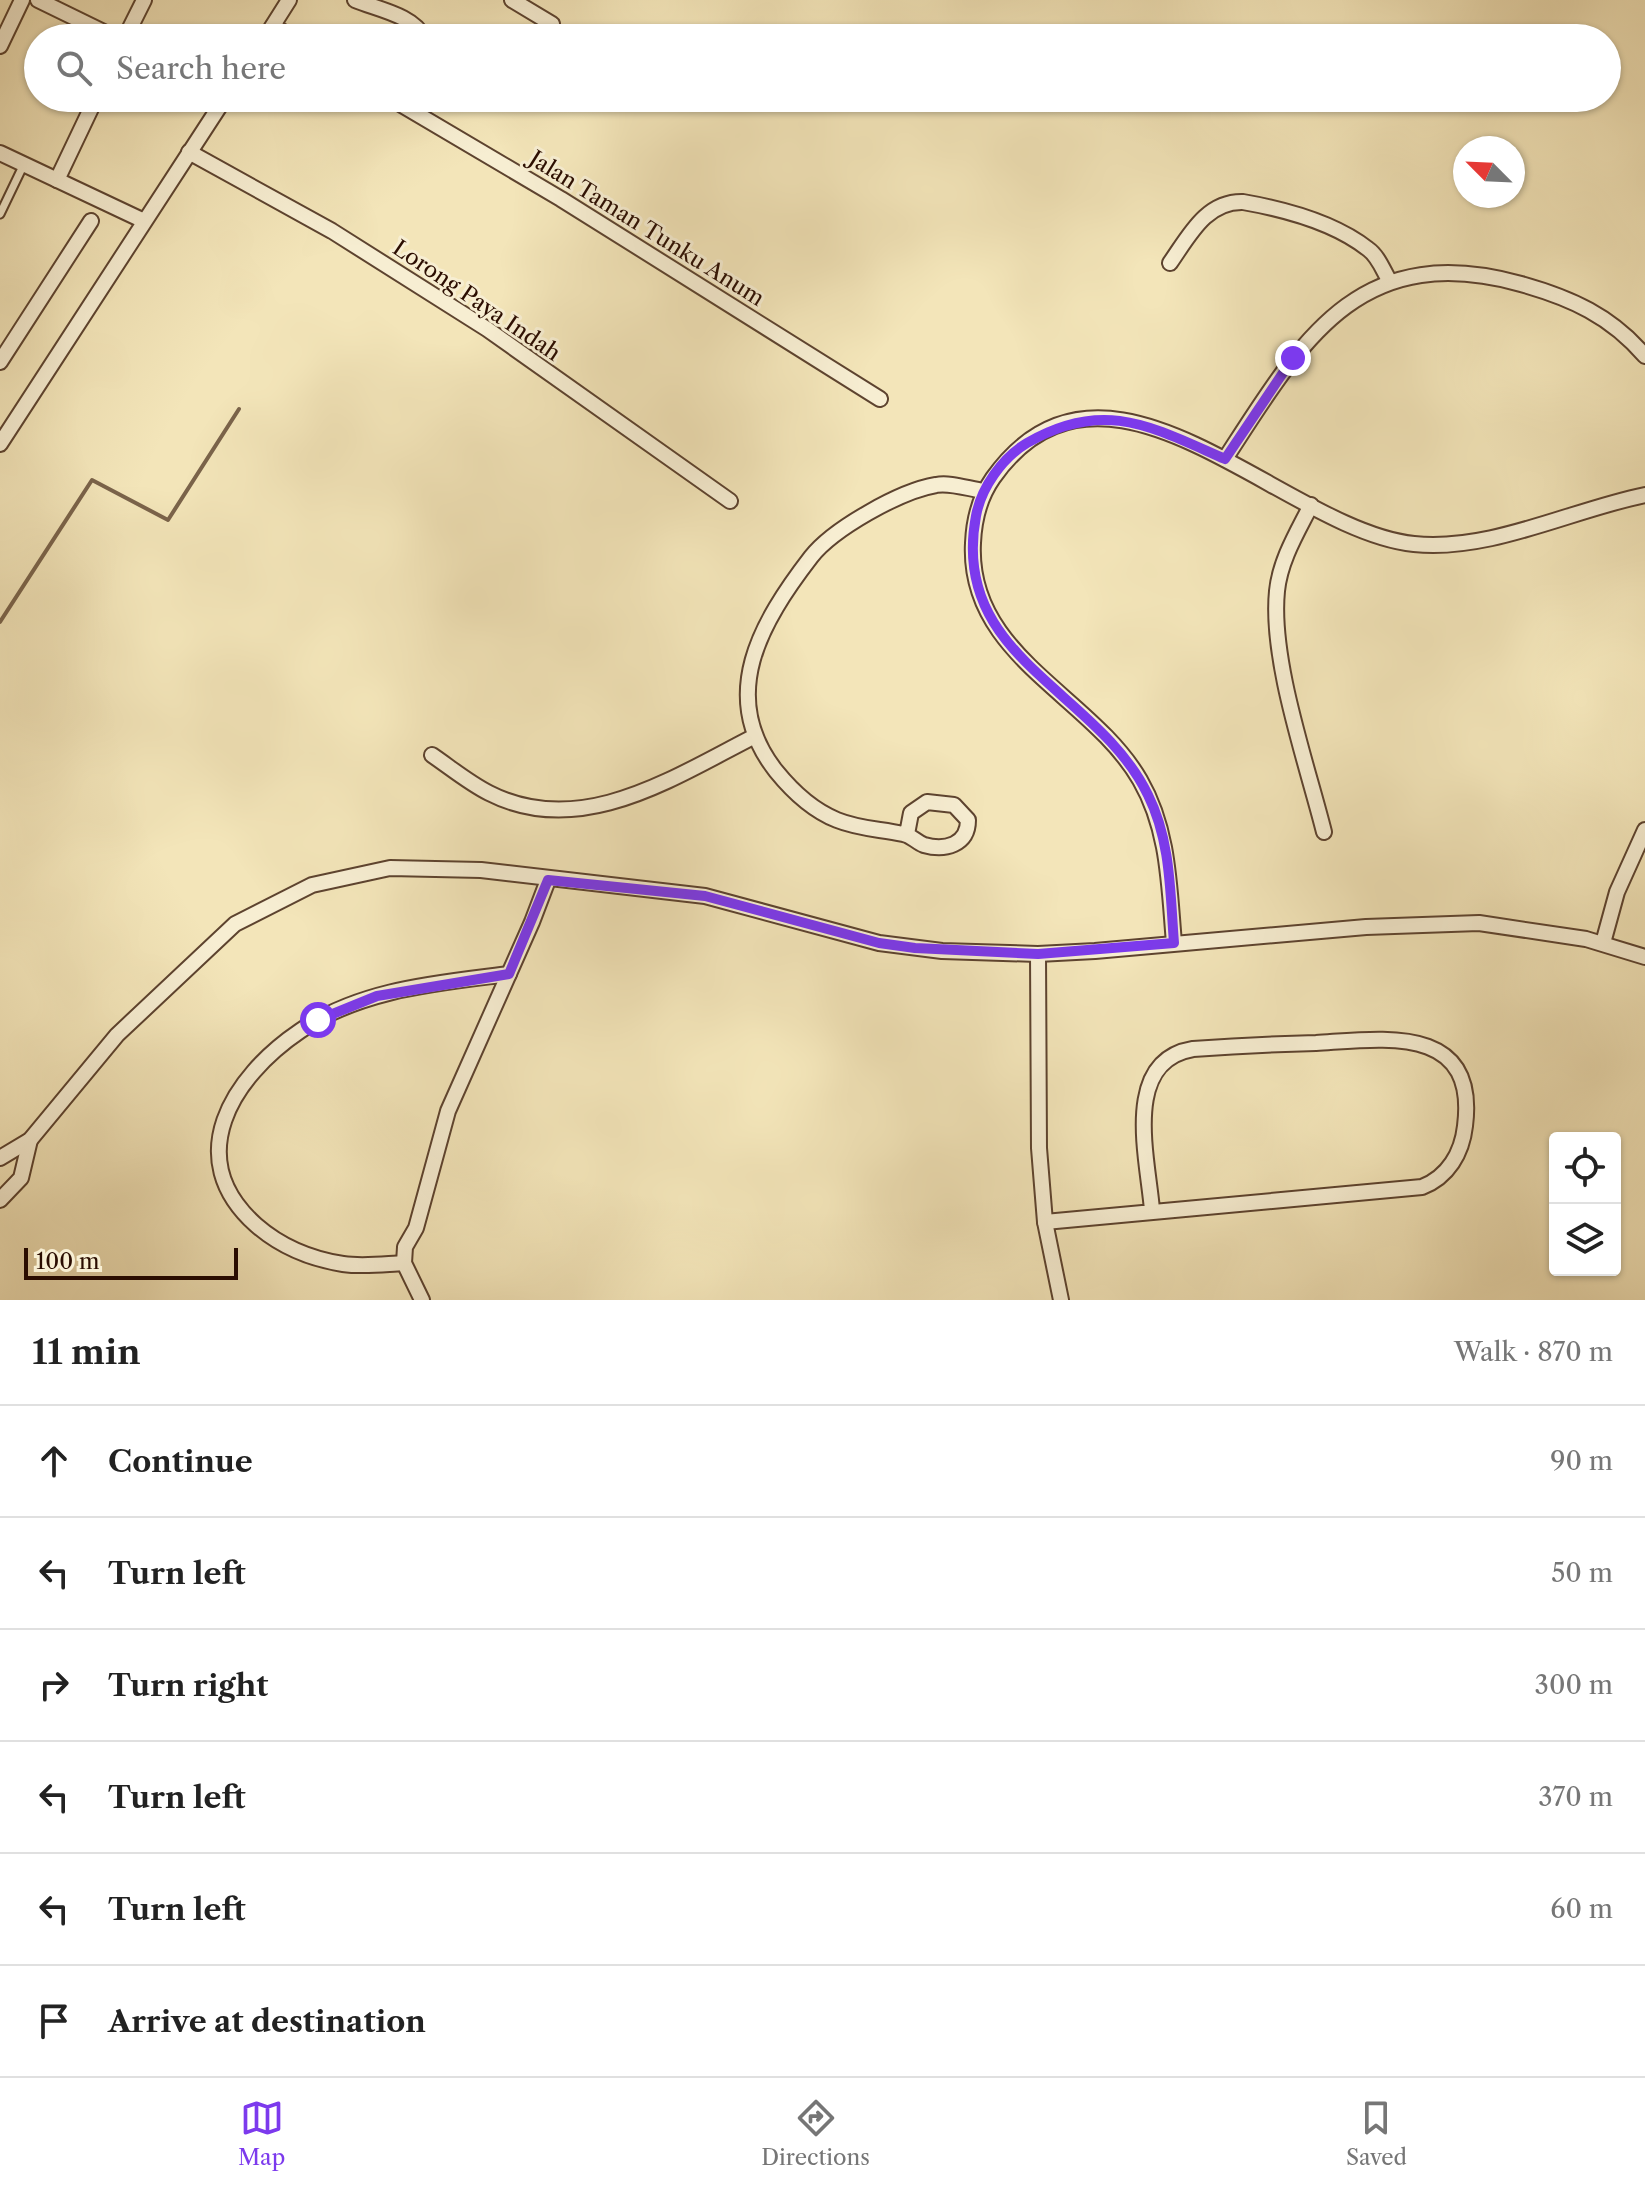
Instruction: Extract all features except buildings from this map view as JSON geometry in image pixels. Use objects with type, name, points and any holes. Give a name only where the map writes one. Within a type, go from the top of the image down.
[{"type":"street","points":[[0,46],[22,0]]},
{"type":"street","points":[[38,0],[87,24]]},
{"type":"street","points":[[132,24],[144,0]]},
{"type":"street","points":[[274,24],[289,0]]},
{"type":"street","points":[[355,0],[413,24]]},
{"type":"street","points":[[512,0],[552,24]]},
{"type":"street","points":[[57,180],[89,112]]},
{"type":"street","points":[[0,444],[142,220],[216,112]]},
{"type":"street","name":"Jalan Taman Tunku Anum","points":[[415,112],[561,199],[880,399]]},
{"type":"street","name":"Lorong Paya Indah","points":[[189,152],[332,231],[487,329],[730,501]]},
{"type":"street","points":[[0,153],[142,220]]},
{"type":"street","points":[[1170,263],[1209,213],[1231,202],[1243,202],[1325,227],[1356,242],[1375,256],[1389,280]]},
{"type":"street","points":[[0,360],[91,221]]},
{"type":"street","points":[[1225,459],[1277,379],[1312,337],[1355,300],[1389,280],[1459,271],[1526,285],[1565,298],[1606,318],[1645,356]]},
{"type":"street","points":[[1174,943],[1163,831],[1139,778],[1090,721],[1009,647],[982,601],[973,546],[984,491],[1019,448],[1048,431],[1081,420],[1141,423],[1225,459],[1311,505],[1382,537],[1433,545],[1485,540],[1645,495]]},
{"type":"street","points":[[907,834],[859,828],[816,809],[781,778],[755,736],[748,680],[758,640],[772,611],[821,545],[848,524],[931,486],[984,491]]},
{"type":"street","points":[[1311,505],[1283,566],[1277,590],[1277,610],[1289,696],[1324,832]]},
{"type":"street","points":[[432,755],[490,794],[534,807],[573,808],[607,805],[634,797],[755,736]]},
{"type":"street","points":[[1603,943],[1617,892],[1645,830]]},
{"type":"street","points":[[0,1158],[30,1140],[98,1058],[162,989],[235,924],[261,908],[312,885],[390,868],[481,870],[705,896],[895,945],[969,953],[1038,954],[1424,923],[1479,923],[1603,943],[1645,957]]},
{"type":"street","points":[[422,1300],[404,1263],[405,1247],[416,1228],[448,1111],[548,880]]},
{"type":"street","points":[[1038,954],[1037,1112],[1045,1222],[1061,1300]]},
{"type":"street","points":[[404,1263],[363,1266],[327,1261],[295,1250],[260,1228],[242,1212],[224,1184],[219,1151],[228,1111],[241,1084],[261,1062],[301,1029],[329,1014],[407,989],[509,974]]},
{"type":"street","points":[[1045,1222],[1152,1210],[1399,1191],[1437,1181],[1452,1164],[1464,1133],[1466,1109],[1459,1074],[1444,1054],[1423,1044],[1396,1039],[1193,1049],[1173,1054],[1151,1075],[1144,1103],[1152,1210]]},
{"type":"street","points":[[0,1200],[21,1178],[30,1140]]},
{"type":"lane","points":[[0,214],[24,164]]},
{"type":"waterway","points":[[0,622],[92,480],[168,520],[239,409]]},
{"type":"route","points":[[318,1020],[377,996],[429,984],[509,974],[548,880],[705,896],[744,904],[879,943],[915,948],[1038,954],[1174,943],[1163,831],[1155,810],[1131,766],[1074,705],[1009,647],[998,631],[982,601],[978,586],[973,563],[974,525],[984,491],[1019,448],[1048,431],[1081,420],[1141,423],[1225,459],[1293,358]]}]
